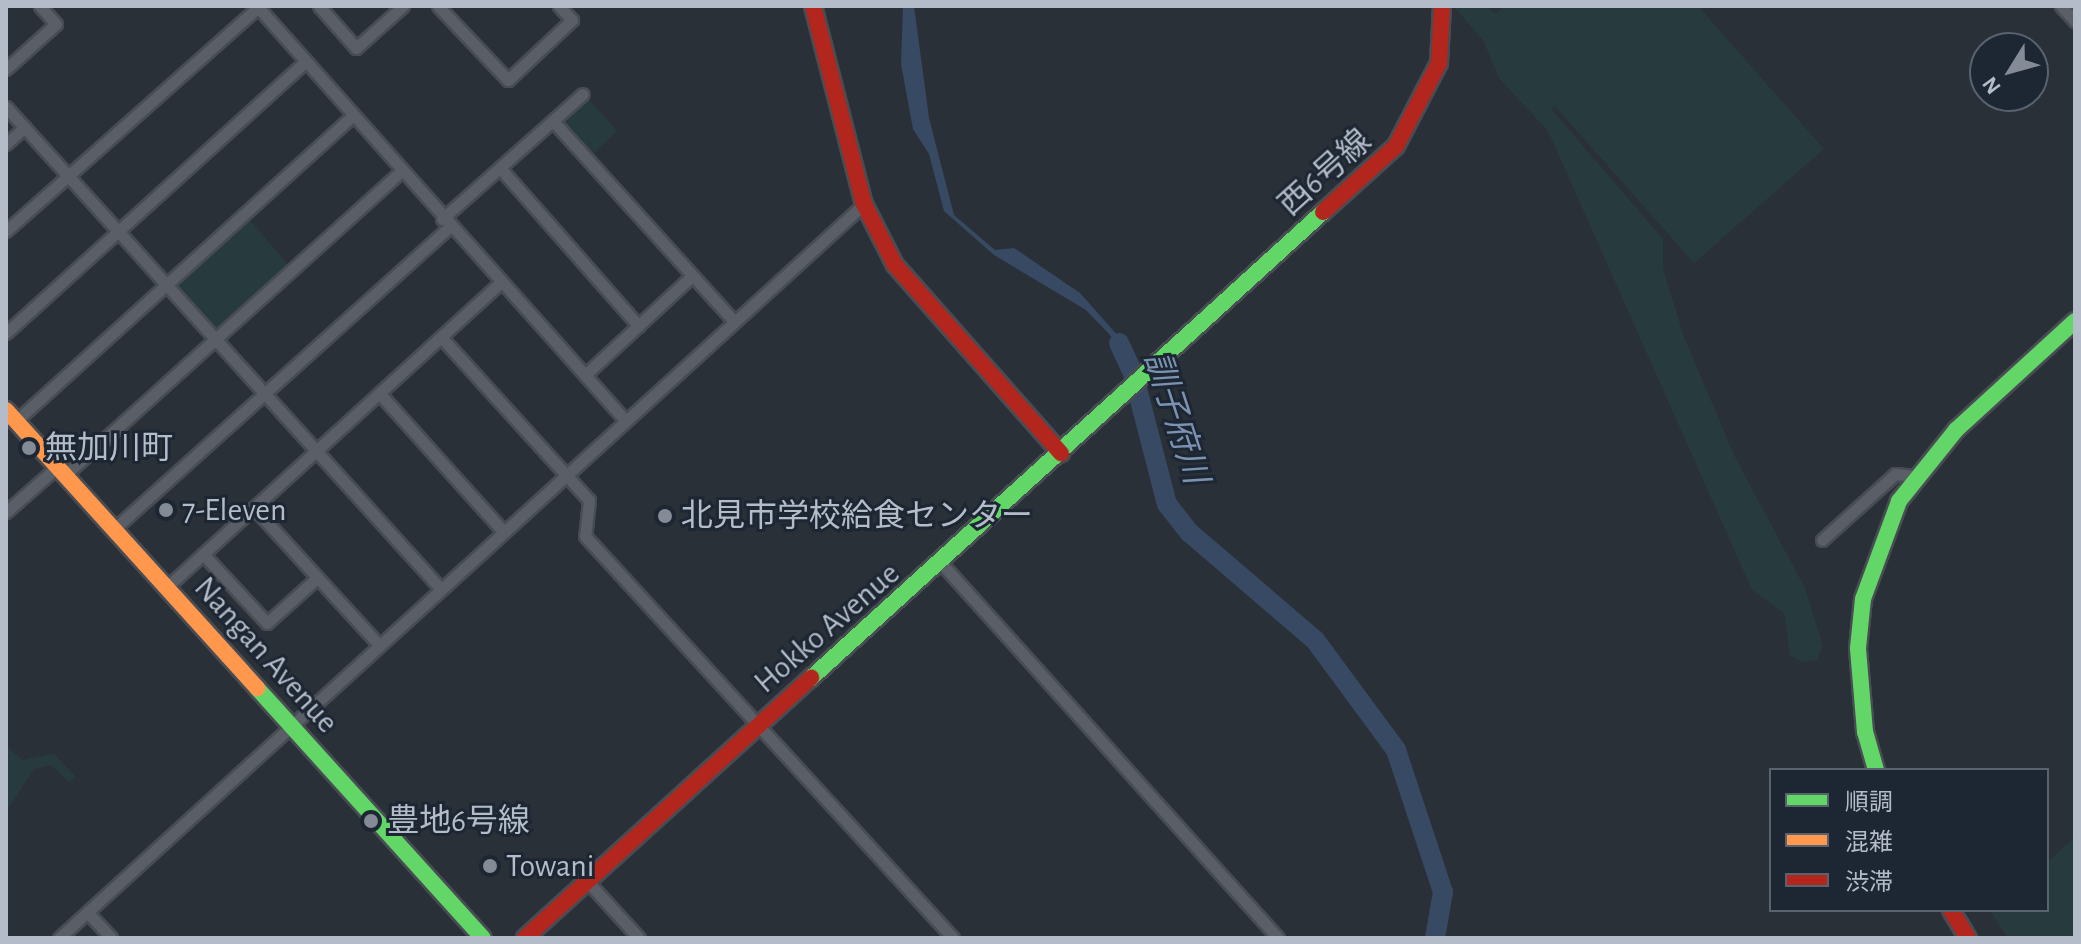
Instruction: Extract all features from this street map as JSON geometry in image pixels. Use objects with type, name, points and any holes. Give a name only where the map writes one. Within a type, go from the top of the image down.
[{"type":"street","points":[[6,69],[56,24],[40,6]]},
{"type":"street","points":[[6,231],[258,6],[499,284],[625,420]]},
{"type":"street","points":[[319,6],[356,48],[403,6]]},
{"type":"street","points":[[438,6],[508,80],[572,20],[559,6]]},
{"type":"street","points":[[813,6],[864,204],[895,265],[936,318],[1061,453]]},
{"type":"street","name":"西6号線","points":[[1111,407],[1396,146],[1439,63],[1442,6]]},
{"type":"street","points":[[2061,6],[2075,21]]},
{"type":"street","points":[[6,333],[305,62]]},
{"type":"street","points":[[114,529],[583,94]]},
{"type":"street","points":[[6,107],[440,588]]},
{"type":"street","points":[[11,416],[166,284],[352,116]]},
{"type":"street","points":[[553,121],[734,321]]},
{"type":"street","points":[[6,144],[25,127]]},
{"type":"street","points":[[500,168],[639,326]]},
{"type":"street","points":[[6,512],[61,471],[217,339],[400,172]]},
{"type":"street","points":[[59,938],[864,204]]},
{"type":"street","points":[[585,375],[692,276]]},
{"type":"street","points":[[167,587],[499,284]]},
{"type":"street","points":[[1876,768],[1858,687],[1863,599],[1879,546],[1915,476],[2075,321]]},
{"type":"street","points":[[441,337],[589,500],[585,536],[953,938]]},
{"type":"street","points":[[380,394],[503,531]]},
{"type":"street","name":"Hokko Avenue","points":[[525,938],[942,564],[1111,407]]},
{"type":"street","name":"Nangan Avenue","points":[[11,416],[483,938]]},
{"type":"street","points":[[1822,540],[1895,474],[1915,476]]},
{"type":"street","points":[[254,508],[379,645]]},
{"type":"street","points":[[203,554],[267,623],[317,578]]},
{"type":"street","points":[[942,564],[1278,938]]},
{"type":"street","points":[[588,882],[639,938]]},
{"type":"street","points":[[1952,912],[1968,938]]},
{"type":"street","points":[[88,913],[111,938]]},
{"type":"green space","points":[[1453,6],[1485,6],[1496,14],[1504,6],[1698,6],[1824,149],[1694,263],[1554,105],[1552,110],[1663,239],[1663,269],[1684,337],[1735,457],[1805,588],[1823,646],[1817,660],[1802,662],[1790,655],[1784,613],[1752,590],[1548,131],[1499,78],[1483,40]]},
{"type":"green space","points":[[587,98],[618,131],[592,155],[561,122]]},
{"type":"green space","points":[[249,219],[289,266],[220,328],[212,327],[179,289],[180,281]]},
{"type":"green space","points":[[6,745],[22,760],[54,754],[76,777],[69,782],[51,765],[34,769],[6,812]]},
{"type":"green space","points":[[2075,837],[2075,938],[2008,938],[1991,912],[2049,912],[2049,860]]},
{"type":"water","name":"訓子府川","points":[[903,6],[914,6],[929,118],[954,215],[995,250],[1014,248],[1080,293],[1120,338],[1136,362],[1128,369],[1110,335],[1086,310],[994,255],[944,211],[929,154],[913,129],[901,64]]},
{"type":"waterway","name":"訓子府川","points":[[1119,343],[1133,373],[1167,504],[1190,533],[1315,640],[1396,750],[1443,892],[1435,938]]},
{"type":"traffic: fast","points":[[811,678],[1323,212]]},
{"type":"traffic: fast","points":[[1875,768],[1865,732],[1858,648],[1863,599],[1899,501],[1956,430],[2075,321]]},
{"type":"traffic: fast","points":[[257,688],[483,938]]},
{"type":"traffic: slow","points":[[6,410],[257,688]]},
{"type":"traffic: jam","points":[[813,6],[864,204],[895,265],[1061,453]]},
{"type":"traffic: jam","points":[[1323,212],[1396,146],[1439,63],[1442,6]]},
{"type":"traffic: jam","points":[[525,938],[811,678]]},
{"type":"traffic: jam","points":[[1952,912],[1968,938]]},
{"type":"place","name":"無加川町","points":[[29,448]]},
{"type":"place","name":"7-Eleven","points":[[166,510]]},
{"type":"place","name":"北見市学校給食センター","points":[[665,516]]},
{"type":"place","name":"豊地6号線","points":[[371,821]]},
{"type":"place","name":"Towani","points":[[490,866]]}]
